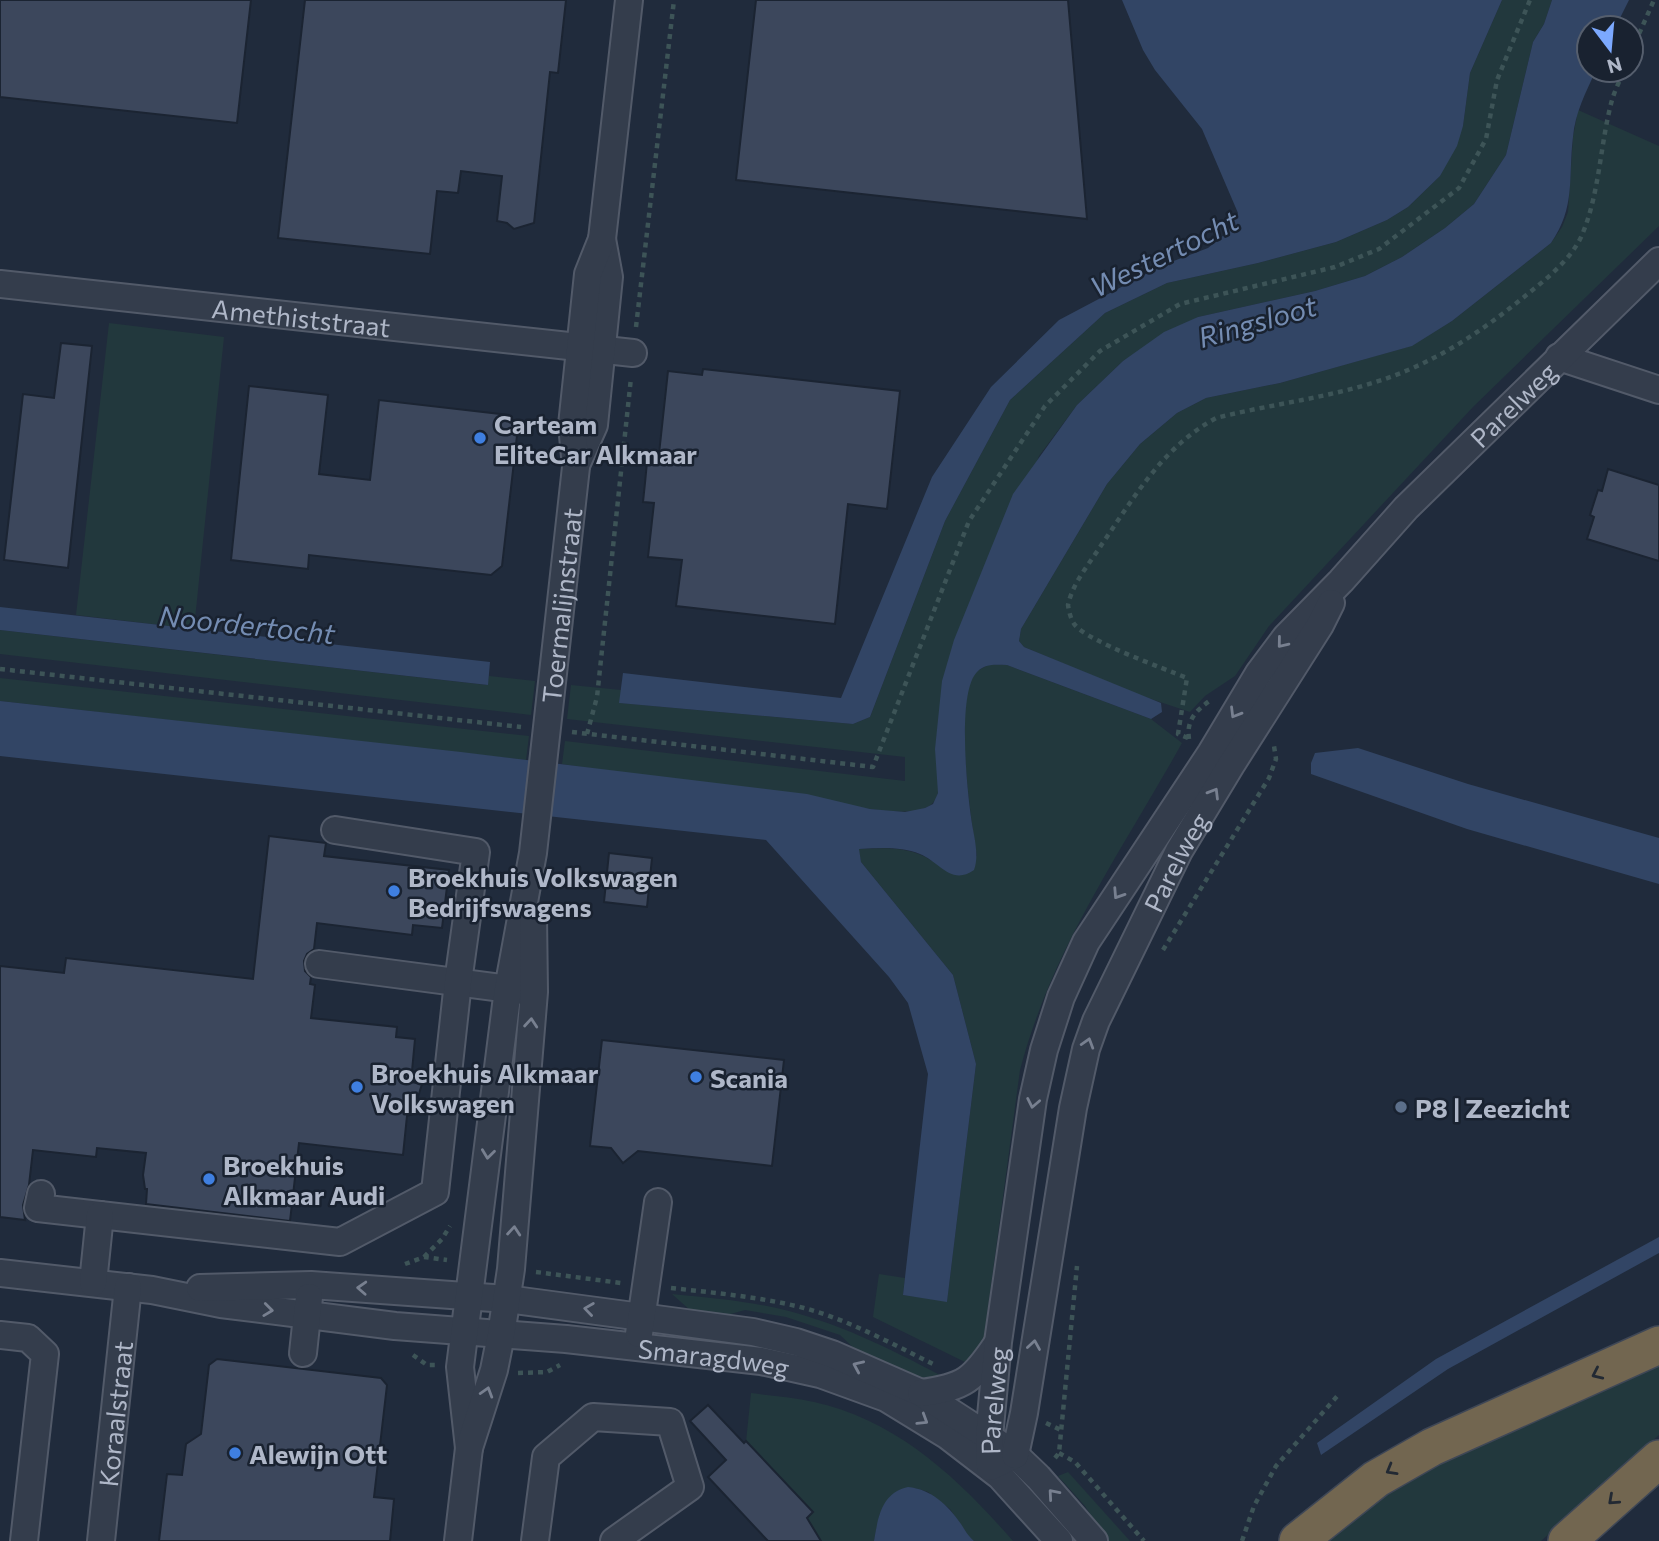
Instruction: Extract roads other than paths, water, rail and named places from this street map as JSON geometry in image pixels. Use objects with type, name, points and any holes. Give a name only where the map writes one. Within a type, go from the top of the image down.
[{"type":"highway","points":[[1298,1541],[1376,1479],[1432,1447],[1659,1345]]},
{"type":"highway","points":[[1567,1541],[1659,1459]]},
{"type":"street","name":"Toermalijnstraat","points":[[534,841],[576,467],[594,425],[592,348],[610,277],[602,239],[629,0]]},
{"type":"street","name":"Parelweg","points":[[1341,581],[1320,625],[1179,851],[1096,1021],[1086,1049],[1073,1108],[1015,1455],[990,1467],[989,1437],[998,1342],[1033,1099],[1044,1050],[1061,997],[1086,942],[1211,753],[1259,673],[1286,637],[1341,581],[1406,508],[1659,261]]},
{"type":"street","name":"Amethiststraat","points":[[0,284],[634,353]]},
{"type":"street","points":[[1559,357],[1659,390]]},
{"type":"street","points":[[40,1194],[38,1208],[340,1242],[435,1192],[458,982],[476,852],[335,831]]},
{"type":"street","points":[[469,1448],[460,1367],[463,1332],[508,989],[534,841]]},
{"type":"street","points":[[458,1541],[469,1448],[494,1370],[507,1298],[534,992],[534,841]]},
{"type":"street","points":[[320,964],[534,992]]},
{"type":"street","points":[[637,1346],[658,1202]]},
{"type":"street","points":[[93,1283],[100,1214]]},
{"type":"street","name":"Smaragdweg","points":[[0,1273],[140,1288],[221,1304],[306,1315],[463,1332],[637,1346],[761,1361],[820,1374],[886,1398],[948,1436],[990,1467],[1059,1541]]},
{"type":"street","points":[[303,1353],[311,1285]]},
{"type":"street","name":"Smaragdweg","points":[[140,1288],[311,1285],[507,1298],[753,1332],[796,1342],[832,1354],[920,1394],[989,1437],[1015,1455],[1038,1476],[1094,1541]]},
{"type":"street","name":"Koraalstraat","points":[[101,1541],[140,1288]]},
{"type":"street","points":[[0,1335],[28,1338],[45,1354],[24,1541]]},
{"type":"street","points":[[920,1394],[948,1390],[966,1381],[981,1367],[998,1342]]},
{"type":"street","points":[[535,1541],[546,1457],[593,1417],[670,1422],[690,1487],[614,1541]]},
{"type":"water","points":[[1122,0],[1502,0],[1470,73],[1463,126],[1457,146],[1440,176],[1408,207],[1387,220],[1336,242],[1167,283],[1105,313],[1010,400],[945,521],[870,717],[853,724],[619,703],[623,673],[841,698],[932,477],[991,387],[1059,320],[1163,265],[1208,248],[1224,235],[1238,213],[1202,129],[1155,70],[1143,50]]},
{"type":"water","name":"Ringsloot","points":[[1552,0],[1629,0],[1622,14],[1575,14],[1575,84],[1590,84],[1576,119],[1568,204],[1559,230],[1551,243],[1452,321],[1412,346],[1280,383],[1206,398],[1177,413],[1140,444],[1107,484],[1021,629],[1019,641],[1024,647],[1161,703],[1162,712],[1151,719],[1007,665],[984,667],[977,672],[971,683],[965,719],[967,785],[976,851],[974,870],[966,874],[952,874],[912,851],[890,848],[859,849],[861,862],[953,975],[976,1064],[947,1302],[903,1295],[928,1074],[908,1003],[889,977],[766,840],[0,756],[0,701],[461,752],[807,794],[870,809],[905,812],[925,808],[933,804],[938,793],[935,749],[942,681],[954,640],[1013,494],[1077,405],[1123,361],[1164,332],[1198,317],[1315,291],[1365,276],[1402,257],[1445,228],[1474,204],[1506,155],[1533,42],[1544,24]]},
{"type":"water","points":[[0,607],[490,662],[488,685],[0,630]]},
{"type":"water","points":[[1358,748],[1468,784],[1659,838],[1659,884],[1467,829],[1311,774],[1315,753]]},
{"type":"water","points":[[1659,1237],[1659,1253],[1448,1369],[1321,1455],[1317,1443],[1436,1359]]},
{"type":"water","points":[[908,1487],[924,1491],[938,1499],[974,1541],[874,1541],[879,1515],[886,1501],[899,1490]]},
{"type":"place","name":"Carteam EliteCar Alkmaar","points":[[480,438]]},
{"type":"place","name":"Broekhuis Volkswagen Bedrijfswagens","points":[[394,891]]},
{"type":"place","name":"Scania","points":[[696,1077]]},
{"type":"place","name":"Broekhuis Alkmaar Volkswagen","points":[[357,1087]]},
{"type":"place","name":"P8 | Zeezicht","points":[[1401,1107]]},
{"type":"place","name":"Broekhuis Alkmaar Audi","points":[[209,1179]]},
{"type":"place","name":"Alewijn Ott","points":[[235,1453]]},
{"type":"water label","name":"Westertocht","points":[[1164,253]]},
{"type":"water label","name":"Noordertocht","points":[[247,624]]}]
